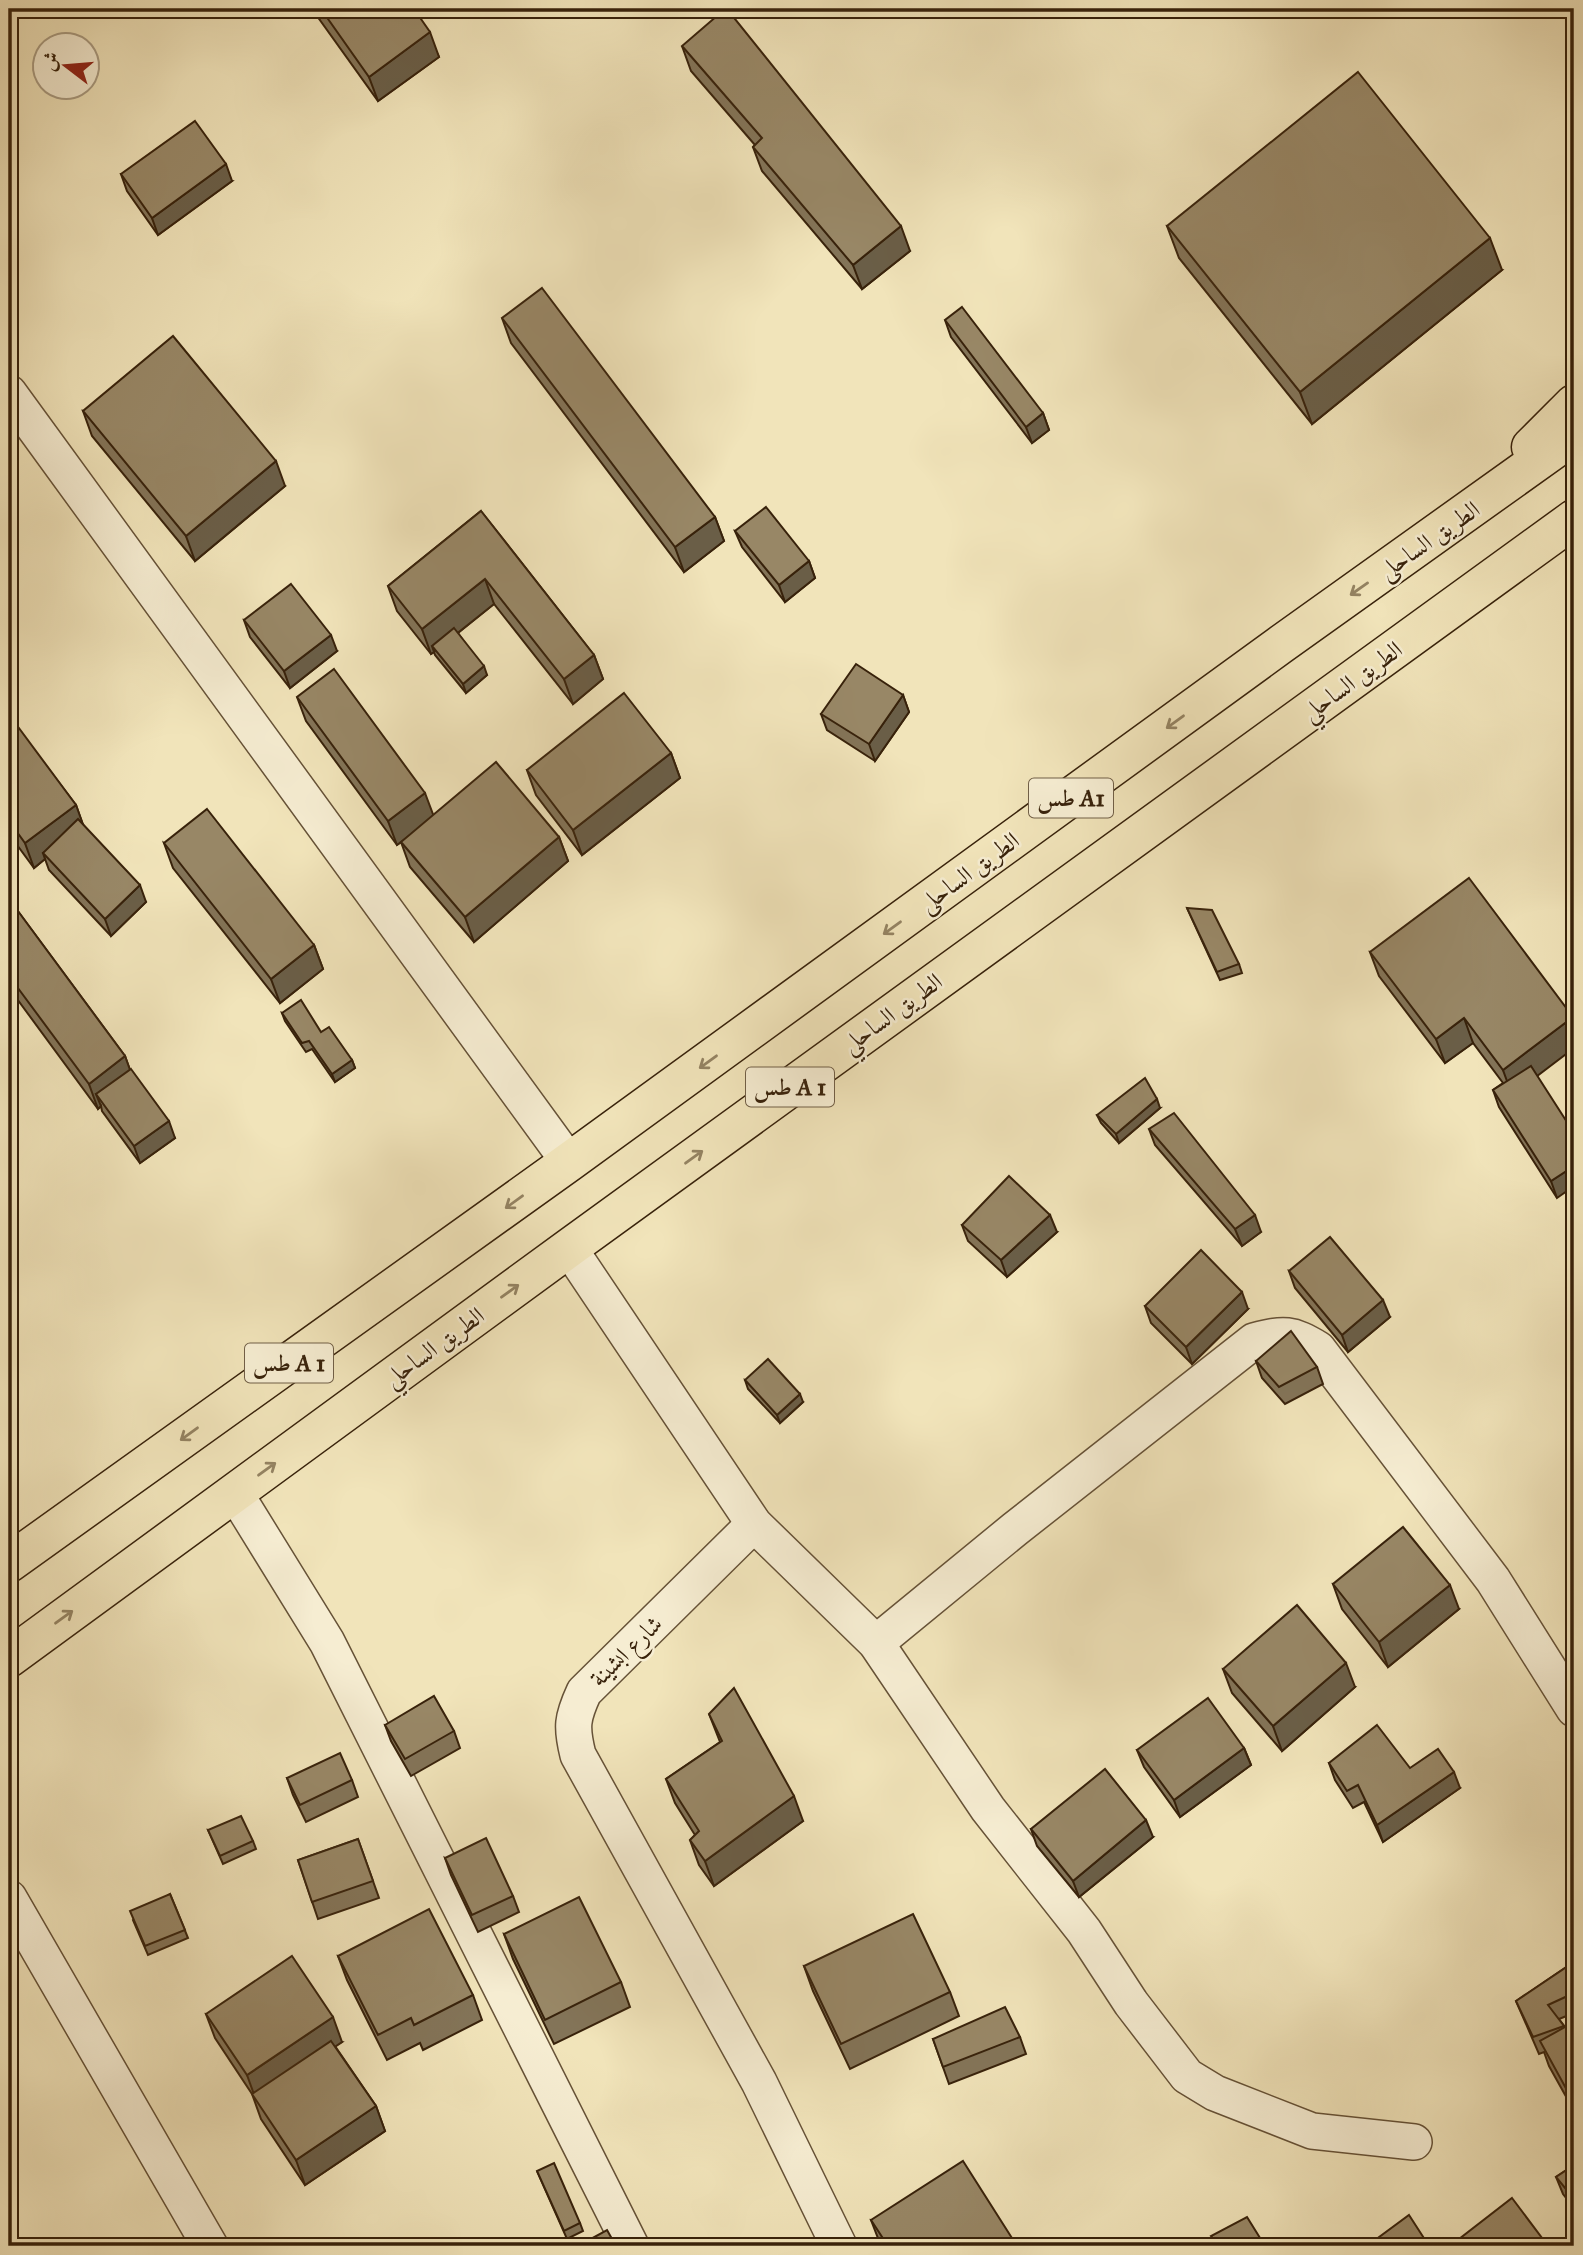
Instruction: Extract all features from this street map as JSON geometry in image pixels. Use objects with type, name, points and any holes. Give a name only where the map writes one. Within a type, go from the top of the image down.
[{"type":"highway","points":[[1484,501],[1516,462],[1574,404]]},
{"type":"highway","name":"الطريق الساحلى","points":[[569,1163],[1280,645],[1574,435]]},
{"type":"highway","name":"الطريق الساحلي","points":[[9,1658],[1574,519]]},
{"type":"highway","name":"طس A 1","points":[[9,1563],[569,1163]]},
{"type":"street","points":[[9,394],[569,1163]]},
{"type":"street","points":[[569,1248],[754,1524],[876,1643],[988,1809],[1084,1931],[1131,2003],[1187,2076],[1215,2094],[1312,2131],[1414,2142]]},
{"type":"street","points":[[876,1643],[1015,1529],[1254,1341],[1279,1335],[1299,1337],[1318,1349],[1493,1580],[1574,1709]]},
{"type":"street","points":[[235,1493],[327,1642],[631,2246]]},
{"type":"street","name":"شارع ابشينة","points":[[754,1524],[584,1692],[573,1716],[573,1734],[578,1755],[759,2082],[839,2246]]},
{"type":"street","points":[[9,1898],[210,2246]]},
{"type":"building","points":[[321,9],[414,9],[430,32],[369,77]]},
{"type":"building","points":[[725,9],[901,226],[853,265],[753,147],[762,138],[682,46]]},
{"type":"building","points":[[1358,72],[1490,238],[1300,392],[1167,226]]},
{"type":"building","points":[[195,121],[226,164],[152,218],[121,174]]},
{"type":"building","points":[[542,288],[715,517],[675,547],[502,318]]},
{"type":"building","points":[[962,307],[1043,413],[1026,427],[945,320]]},
{"type":"building","points":[[173,336],[276,461],[186,536],[83,411]]},
{"type":"building","points":[[766,507],[809,561],[779,585],[735,531]]},
{"type":"building","points":[[481,511],[594,655],[564,679],[485,579],[422,629],[388,586]]},
{"type":"building","points":[[291,584],[331,635],[284,671],[244,620]]},
{"type":"building","points":[[454,628],[484,666],[463,684],[432,646]]},
{"type":"building","points":[[856,664],[903,695],[869,744],[821,714]]},
{"type":"building","points":[[334,669],[425,793],[388,821],[297,697]]},
{"type":"building","points":[[624,693],[671,753],[573,830],[527,770]]},
{"type":"building","points":[[10,716],[76,805],[25,843],[9,821]]},
{"type":"building","points":[[496,762],[559,837],[465,917],[401,842]]},
{"type":"building","points":[[207,809],[314,945],[271,979],[164,843]]},
{"type":"building","points":[[78,819],[140,885],[105,919],[43,853]]},
{"type":"building","points":[[1469,878],[1573,1017],[1503,1070],[1464,1018],[1436,1039],[1370,952]]},
{"type":"building","points":[[9,899],[125,1056],[89,1084],[9,976]]},
{"type":"building","points":[[1187,908],[1212,910],[1239,964],[1217,972]]},
{"type":"building","points":[[301,1000],[321,1032],[329,1027],[352,1060],[332,1074],[309,1041],[302,1043],[282,1013]]},
{"type":"building","points":[[1531,1066],[1574,1133],[1574,1166],[1551,1181],[1493,1090]]},
{"type":"building","points":[[131,1069],[169,1121],[134,1146],[96,1094]]},
{"type":"building","points":[[1145,1078],[1157,1099],[1116,1134],[1097,1115]]},
{"type":"building","points":[[1174,1113],[1255,1215],[1235,1229],[1149,1129]]},
{"type":"building","points":[[1009,1176],[1050,1215],[1001,1260],[962,1225]]},
{"type":"building","points":[[1330,1237],[1383,1300],[1342,1335],[1289,1271]]},
{"type":"building","points":[[1201,1250],[1242,1292],[1186,1347],[1145,1306]]},
{"type":"building","points":[[1291,1331],[1317,1367],[1279,1387],[1256,1361]]},
{"type":"building","points":[[768,1359],[800,1394],[777,1415],[745,1380]]},
{"type":"building","points":[[1403,1527],[1450,1585],[1379,1642],[1333,1584]]},
{"type":"building","points":[[1297,1605],[1346,1663],[1273,1726],[1223,1669]]},
{"type":"building","points":[[734,1688],[794,1796],[705,1861],[690,1840],[699,1831],[666,1779],[722,1741],[709,1714]]},
{"type":"building","points":[[434,1696],[454,1731],[405,1759],[385,1725]]},
{"type":"building","points":[[1208,1698],[1244,1748],[1174,1800],[1137,1750]]},
{"type":"building","points":[[1377,1725],[1410,1768],[1438,1749],[1454,1772],[1377,1825],[1358,1785],[1347,1791],[1329,1763]]},
{"type":"building","points":[[340,1753],[352,1780],[300,1805],[287,1778]]},
{"type":"building","points":[[1105,1769],[1146,1820],[1073,1881],[1031,1829]]},
{"type":"building","points":[[241,1816],[253,1841],[220,1856],[208,1830]]},
{"type":"building","points":[[486,1838],[513,1896],[472,1915],[445,1858]]},
{"type":"building","points":[[358,1839],[373,1881],[312,1902],[298,1860]]},
{"type":"building","points":[[170,1894],[185,1930],[145,1946],[130,1911]]},
{"type":"building","points":[[579,1897],[621,1982],[545,2020],[504,1934]]},
{"type":"building","points":[[429,1909],[473,1995],[414,2025],[411,2018],[378,2035],[338,1956]]},
{"type":"building","points":[[913,1914],[950,1992],[841,2044],[804,1966]]},
{"type":"building","points":[[292,1956],[333,2017],[247,2075],[206,2014]]},
{"type":"building","points":[[1574,1962],[1574,1993],[1548,2005],[1564,2026],[1533,2037],[1516,2001]]},
{"type":"building","points":[[1005,2007],[1020,2037],[943,2067],[933,2039]]},
{"type":"building","points":[[1574,2022],[1574,2103],[1540,2041]]},
{"type":"building","points":[[331,2041],[376,2106],[296,2160],[252,2094]]},
{"type":"building","points":[[963,2161],[1017,2246],[888,2246],[871,2220]]},
{"type":"building","points":[[554,2163],[580,2223],[564,2231],[537,2171]]},
{"type":"building","points":[[1574,2165],[1574,2199],[1556,2177]]},
{"type":"building","points":[[1512,2198],[1548,2246],[1450,2246]]},
{"type":"building","points":[[1409,2215],[1429,2246],[1367,2246]]},
{"type":"building","points":[[1247,2217],[1265,2246],[1219,2246],[1211,2236]]},
{"type":"building","points":[[607,2230],[616,2246],[578,2246]]}]
